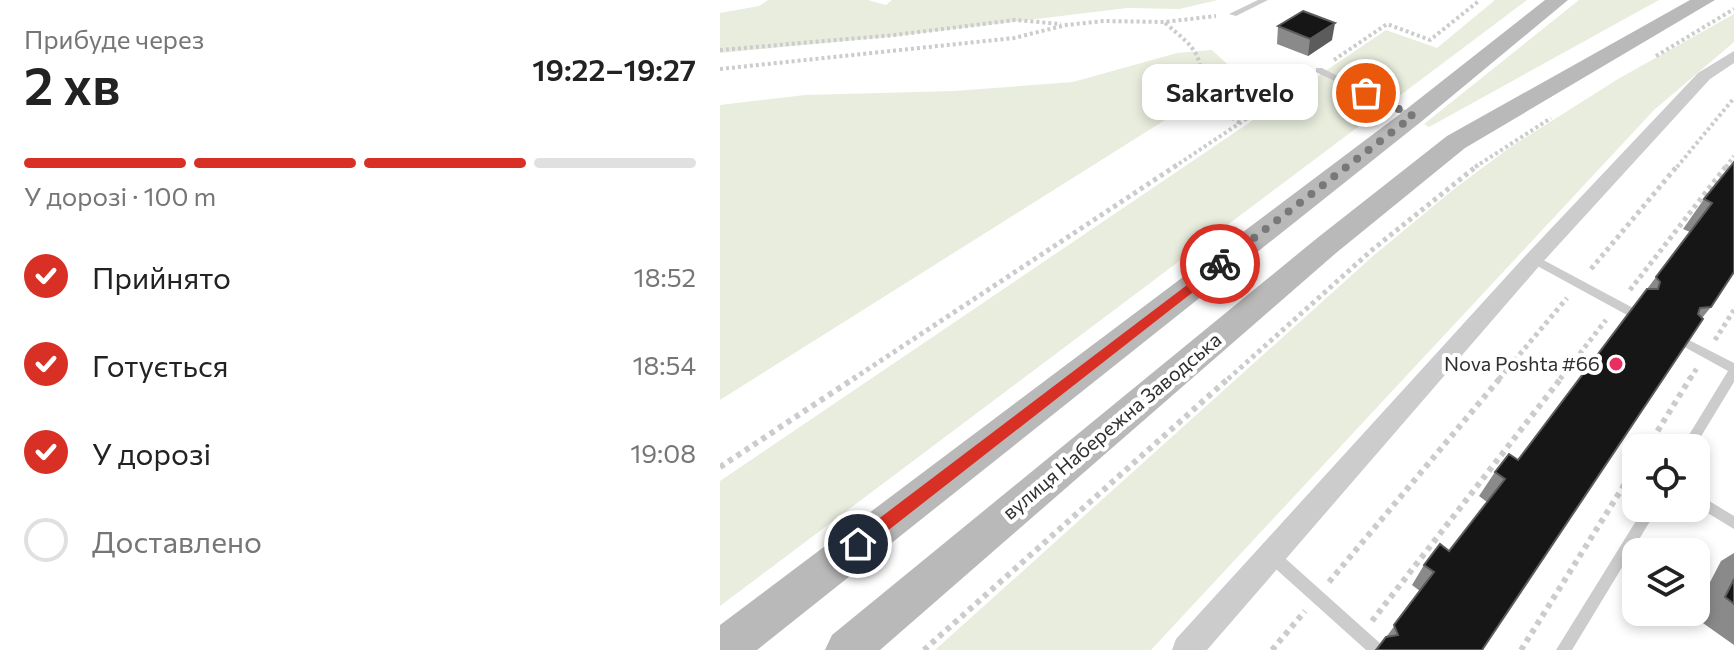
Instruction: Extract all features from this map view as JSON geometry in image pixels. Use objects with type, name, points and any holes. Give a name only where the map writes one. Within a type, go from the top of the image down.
[{"type":"main road","points":[[722,650],[1413,116],[1558,0]]},
{"type":"main road","name":"вулиця Набережна Заводська","points":[[847,650],[1326,246],[1456,142],[1705,0]]},
{"type":"street","points":[[1187,650],[1534,259],[1704,76],[1734,56]]},
{"type":"lane","points":[[1233,14],[1264,0]]},
{"type":"lane","points":[[1319,70],[1413,116]]},
{"type":"lane","points":[[1534,259],[1631,312]]},
{"type":"lane","points":[[1683,341],[1734,370],[1695,434]]},
{"type":"lane","points":[[1710,508],[1734,523]]},
{"type":"lane","points":[[1563,650],[1642,522]]},
{"type":"lane","points":[[1272,556],[1377,650]]},
{"type":"path","points":[[720,467],[1387,24],[1430,40],[1480,0]]},
{"type":"path","points":[[1653,57],[1734,9]]},
{"type":"path","points":[[720,69],[1014,38],[1066,25],[1104,21],[1164,22],[1219,16]]},
{"type":"path","points":[[720,50],[895,35],[1015,20],[1066,25]]},
{"type":"path","points":[[1164,22],[1195,48],[1203,67],[1200,97],[1240,123]]},
{"type":"path","points":[[1272,650],[1734,98]]},
{"type":"path","points":[[924,650],[1372,250],[1486,158],[1561,112]]},
{"type":"path","points":[[1361,635],[1734,156]]},
{"type":"path","points":[[1656,434],[1734,310]]},
{"type":"path","points":[[1521,650],[1622,488]]},
{"type":"green space","points":[[768,0],[868,0],[886,5],[892,0],[1218,0],[1179,9],[1127,8],[887,37],[720,53],[720,13],[759,6]]},
{"type":"green space","points":[[1495,0],[1527,0],[720,606],[720,481],[1386,30],[1437,48]]},
{"type":"green space","points":[[1579,0],[1659,0],[1429,127],[1424,124]]},
{"type":"green space","points":[[1734,14],[1734,42],[1654,110],[1151,650],[935,650],[1373,256],[1454,189],[1509,148],[1618,79]]},
{"type":"green space","points":[[1212,50],[1238,74],[720,400],[720,105],[805,95],[954,91],[1073,82],[1177,53]]},
{"type":"building","points":[[1303,11],[1335,23],[1310,39],[1278,26]]},
{"type":"building","points":[[1734,162],[1734,272],[1711,307],[1700,308],[1698,314],[1703,319],[1626,434],[1622,434],[1622,440],[1482,650],[1376,650],[1386,637],[1398,635],[1394,625],[1434,572],[1424,565],[1440,544],[1449,551],[1505,479],[1495,472],[1509,454],[1518,460],[1647,289],[1658,289],[1660,282],[1656,277],[1712,203],[1704,199]]},
{"type":"building","points":[[1734,579],[1734,604],[1725,597]]},
{"type":"way so far","points":[[1220,264],[1413,116],[1366,93]]},
{"type":"place","name":"Sakartvelo","points":[[1366,93]]},
{"type":"place","name":"Nova Poshta #66","points":[[1616,364]]},
{"type":"route","points":[[858,544],[1220,264]]}]
